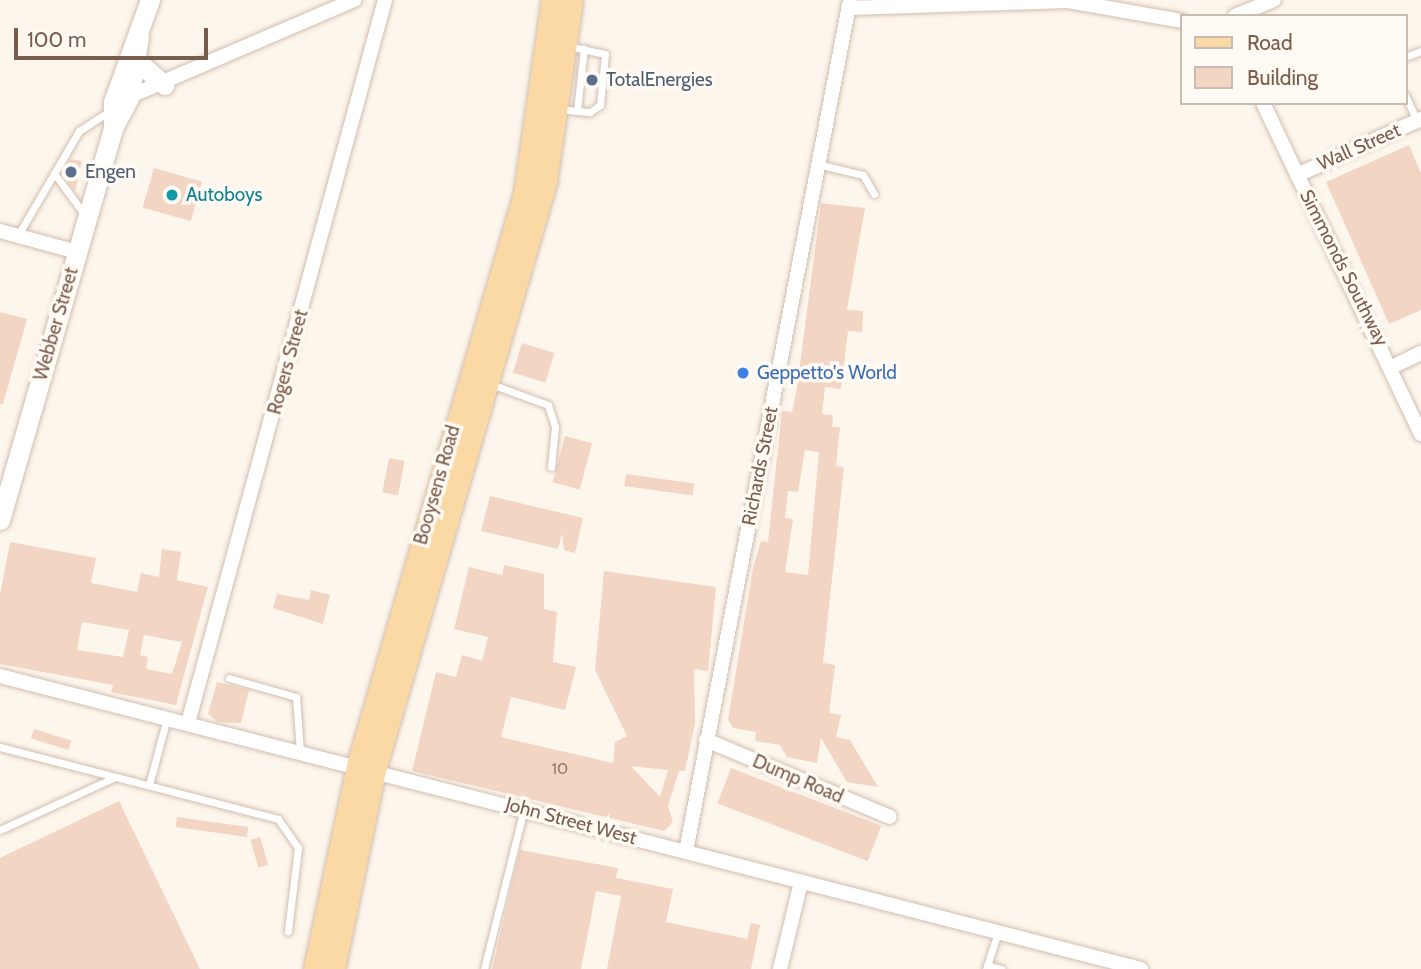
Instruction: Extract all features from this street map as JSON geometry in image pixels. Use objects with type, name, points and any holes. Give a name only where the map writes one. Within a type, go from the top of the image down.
[{"type":"main road","name":"Booysens Road","points":[[314,969],[366,768],[524,194],[552,0]]},
{"type":"main road","name":"Booysens Road","points":[[334,969],[366,768],[490,384],[567,110],[575,47],[572,0]]},
{"type":"street","points":[[117,109],[150,0]]},
{"type":"street","name":"Rogers Street","points":[[188,723],[385,0]]},
{"type":"street","points":[[1240,14],[1274,0]]},
{"type":"street","points":[[117,109],[349,1]]},
{"type":"street","points":[[849,4],[1068,1],[1180,21]]},
{"type":"street","name":"Richards Street","points":[[686,850],[821,165],[849,4]]},
{"type":"street","points":[[117,109],[138,62],[139,37]]},
{"type":"street","points":[[138,62],[164,85]]},
{"type":"street","name":"Simmonds Southway","points":[[1263,105],[1394,366],[1421,434]]},
{"type":"street","name":"Webber Street","points":[[0,520],[117,109]]},
{"type":"street","name":"Wall Street","points":[[1297,175],[1419,120]]},
{"type":"street","points":[[0,231],[77,252]]},
{"type":"street","points":[[1394,366],[1421,353]]},
{"type":"street","name":"John Street West","points":[[0,676],[686,850],[1123,967],[1141,969]]},
{"type":"street","name":"Dump Road","points":[[706,740],[890,817]]},
{"type":"street","points":[[780,969],[802,882]]},
{"type":"lane","points":[[567,110],[600,105],[606,59],[601,50],[575,47]]},
{"type":"lane","points":[[1407,99],[1419,120]]},
{"type":"lane","points":[[18,236],[79,131],[117,109]]},
{"type":"lane","points":[[821,165],[863,175],[874,194]]},
{"type":"lane","points":[[54,173],[86,217]]},
{"type":"lane","points":[[490,384],[548,405],[555,427],[551,467]]},
{"type":"lane","points":[[229,678],[296,697],[300,751]]},
{"type":"lane","points":[[149,785],[168,718]]},
{"type":"lane","points":[[0,747],[113,777],[257,810],[289,829],[299,863],[288,931]]},
{"type":"lane","points":[[0,830],[113,777]]},
{"type":"lane","points":[[484,969],[524,809]]},
{"type":"lane","points":[[998,932],[987,967],[1000,969]]},
{"type":"building","points":[[1409,145],[1421,173],[1421,310],[1389,324],[1326,182]]},
{"type":"building","name":"Engen","points":[[70,159],[82,161],[75,191],[63,175]]},
{"type":"building","name":"Autoboys","points":[[154,168],[202,182],[191,221],[143,207]]},
{"type":"building","points":[[821,203],[865,208],[847,310],[863,311],[862,332],[848,331],[841,389],[825,387],[822,414],[833,415],[832,427],[840,427],[836,466],[844,467],[823,663],[835,665],[829,713],[841,715],[836,737],[850,740],[878,787],[847,782],[821,738],[817,763],[787,757],[780,745],[755,741],[756,732],[733,728],[728,720],[753,568],[761,541],[768,542],[782,411],[792,412]],"holes":[[[805,450],[819,452],[808,575],[785,572],[793,519],[785,518],[788,491],[798,492]]]},
{"type":"building","points":[[0,312],[27,319],[3,404],[0,404]]},
{"type":"building","points":[[522,343],[555,353],[545,383],[513,373]]},
{"type":"building","points":[[565,436],[592,443],[580,490],[553,482]]},
{"type":"building","points":[[389,458],[405,461],[398,495],[382,492]]},
{"type":"building","points":[[626,474],[694,484],[693,495],[624,486]]},
{"type":"building","points":[[490,496],[583,518],[575,553],[564,550],[562,533],[558,549],[481,531]]},
{"type":"building","points":[[10,542],[96,558],[91,583],[137,592],[141,573],[159,577],[162,549],[181,552],[177,580],[208,587],[176,705],[111,692],[113,685],[0,664],[0,595]],"holes":[[[82,622],[129,630],[123,657],[77,650]],[[144,635],[182,642],[172,674],[146,669],[148,657],[140,655]]]},
{"type":"building","points":[[504,565],[544,574],[544,609],[557,612],[553,662],[576,667],[565,710],[511,697],[501,737],[613,763],[615,742],[627,736],[595,670],[604,571],[716,587],[708,671],[694,669],[695,723],[685,771],[679,771],[668,806],[673,822],[664,831],[412,771],[436,672],[456,677],[462,655],[482,661],[488,637],[454,629],[469,567],[502,575]],"holes":[[[631,766],[668,770],[660,797]]]},
{"type":"building","points":[[311,590],[330,595],[323,624],[273,608],[277,594],[309,600]]},
{"type":"building","points":[[217,682],[249,690],[241,723],[218,722],[208,714]]},
{"type":"building","points":[[34,729],[71,740],[68,750],[31,739]]},
{"type":"building","points":[[731,768],[881,826],[868,861],[717,803]]},
{"type":"building","points":[[119,801],[200,969],[0,969],[0,858]]},
{"type":"building","points":[[177,817],[248,827],[247,837],[176,827]]},
{"type":"building","points":[[260,837],[268,865],[258,868],[250,840]]},
{"type":"building","points":[[520,850],[618,868],[616,878],[673,889],[666,922],[747,939],[751,923],[760,925],[751,969],[607,969],[621,896],[596,891],[581,969],[492,969]]},
{"type":"place","name":"TotalEnergies","points":[[592,80]]},
{"type":"place","name":"Engen","points":[[71,172]]},
{"type":"place","name":"Autoboys","points":[[172,195]]},
{"type":"place","name":"Geppetto's World","points":[[743,373]]}]
